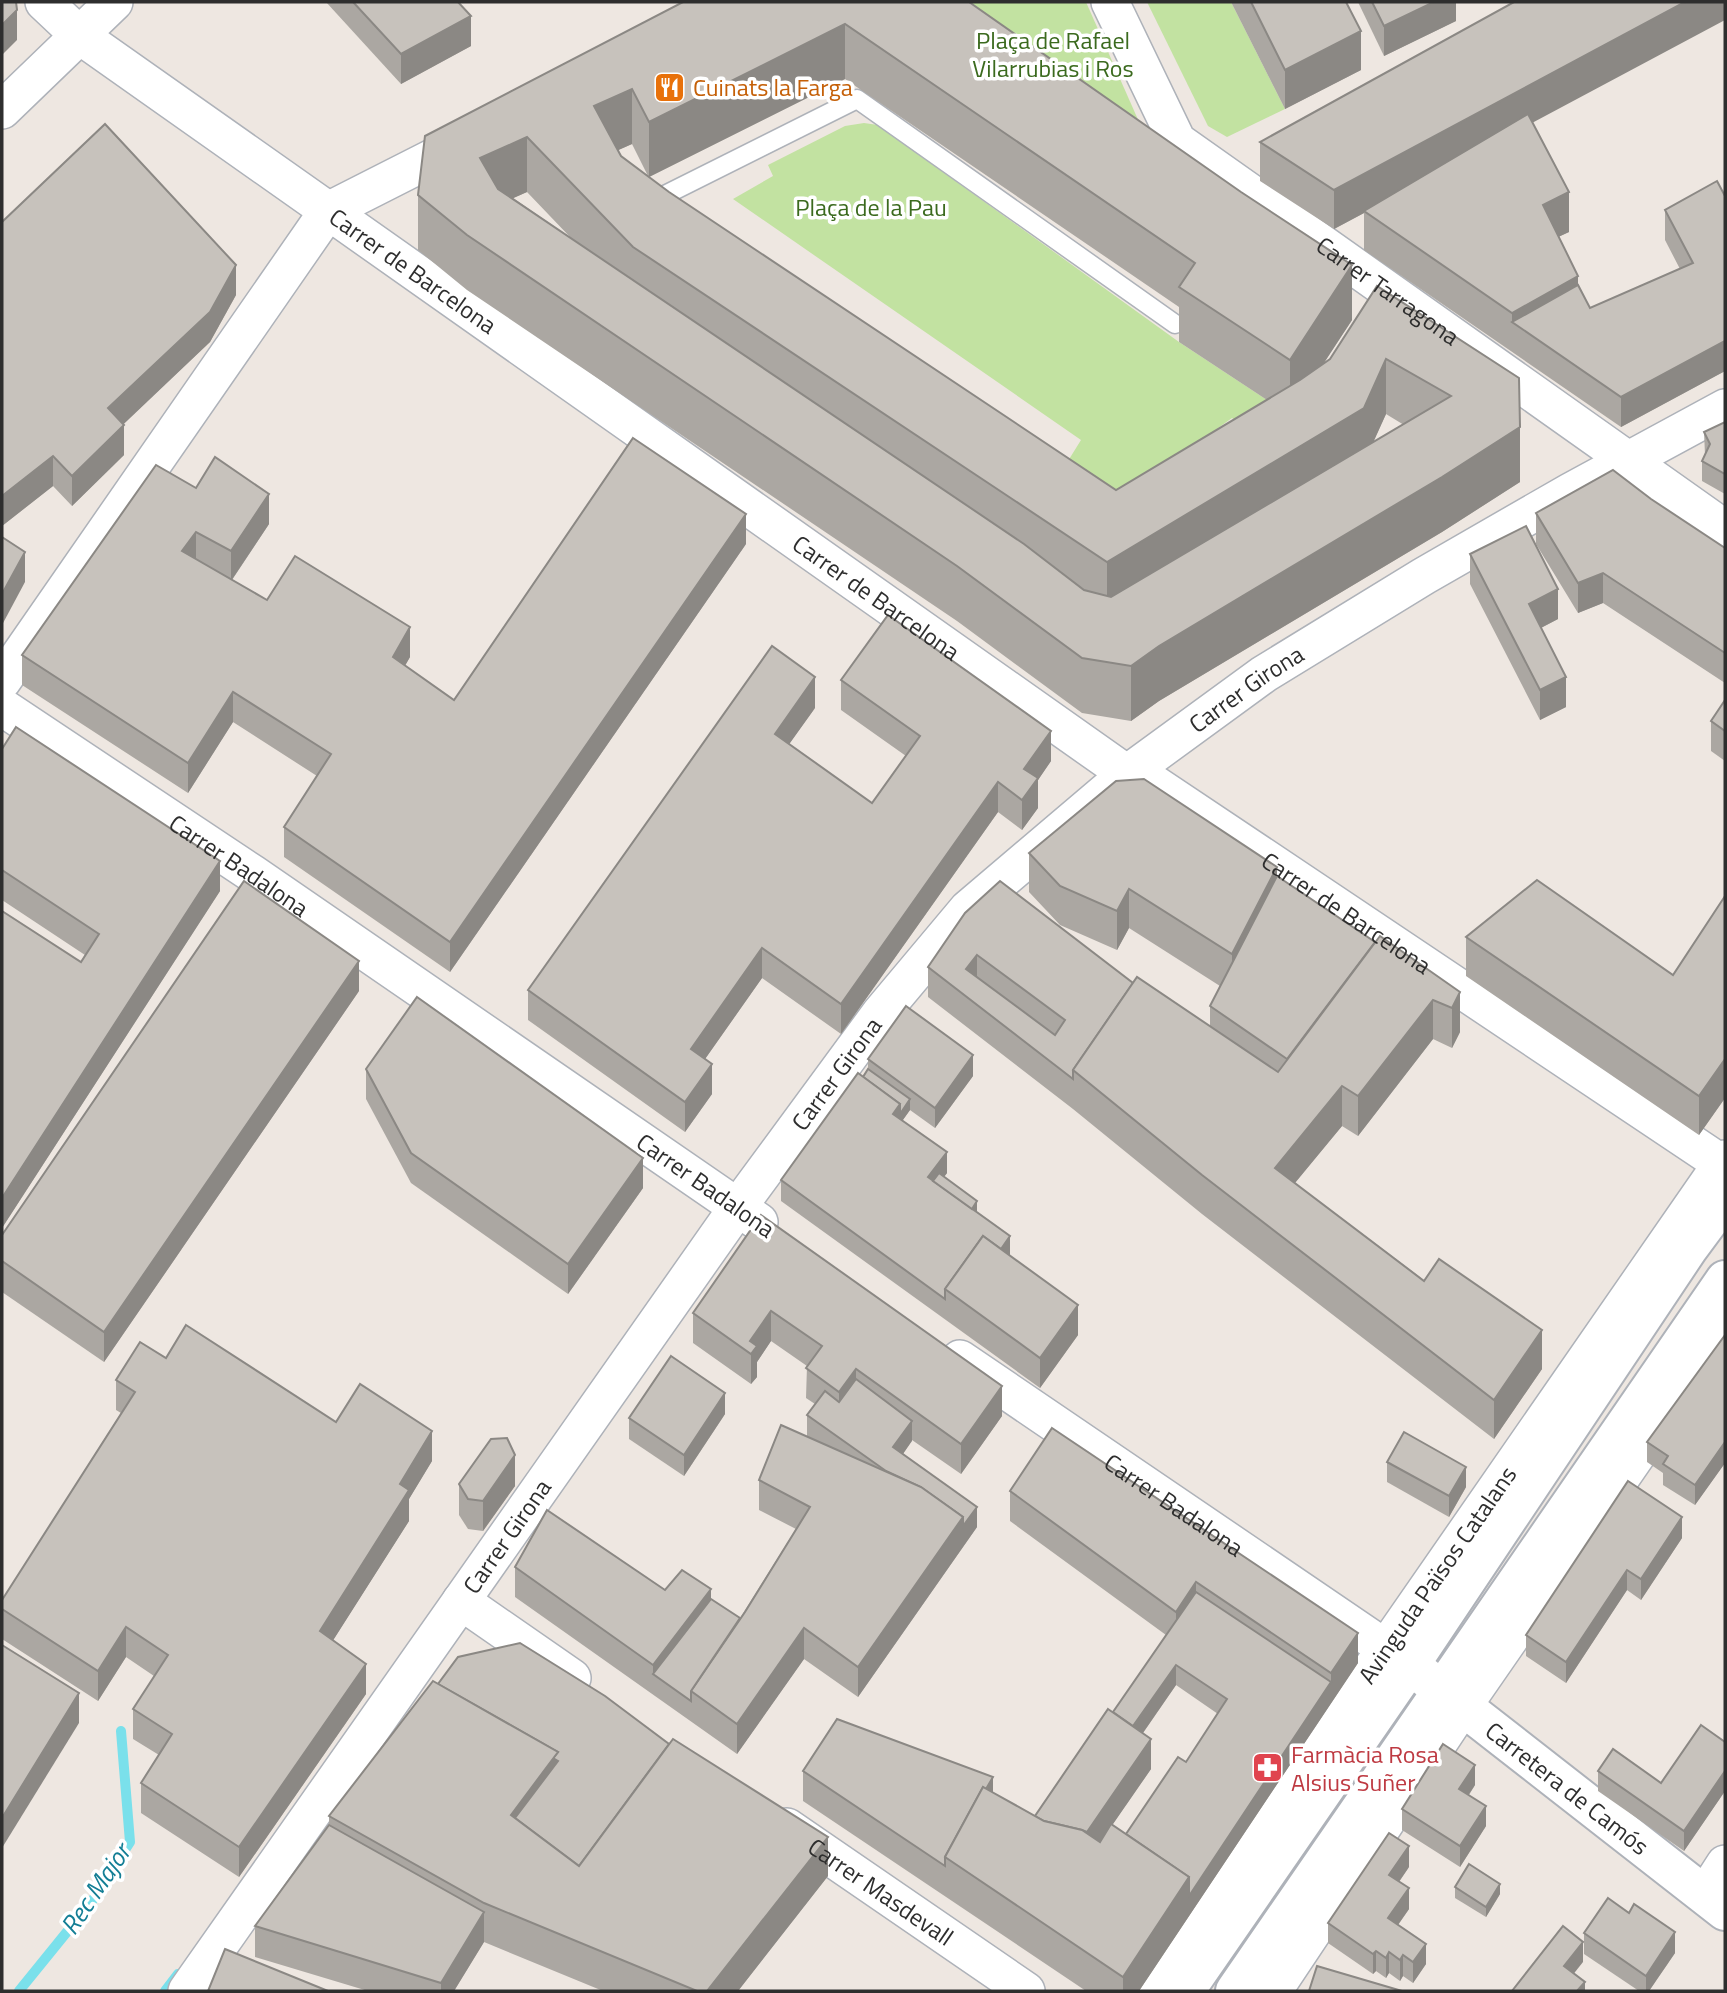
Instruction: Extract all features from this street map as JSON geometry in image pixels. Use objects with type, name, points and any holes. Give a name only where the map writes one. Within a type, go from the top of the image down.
[{"type":"main road","name":"Avinguda Països Catalans","points":[[1185,1991],[1398,1657],[1688,1249],[1724,1172]]},
{"type":"main road","points":[[1235,1991],[1452,1698],[1725,1280]]},
{"type":"main road","name":"Carretera de Camós","points":[[1398,1657],[1719,1890]]},
{"type":"street","name":"Carrer de Barcelona","points":[[44,2],[79,35],[1127,774],[1153,783],[1724,1172]]},
{"type":"street","points":[[2,110],[114,2]]},
{"type":"street","name":"Carrer Tarragona","points":[[1110,2],[1177,141],[1231,178],[1389,298],[1725,529]]},
{"type":"street","points":[[2,681],[328,211],[494,126]]},
{"type":"street","points":[[1231,178],[1267,158]]},
{"type":"street","name":"Carrer Girona","points":[[187,1991],[738,1207],[880,1014],[968,909],[1127,774],[1264,674],[1424,576],[1725,408]]},
{"type":"street","name":"Carrer Badalona","points":[[2,707],[249,879],[784,1239]]},
{"type":"street","points":[[1273,1991],[1452,1698],[1725,1327]]},
{"type":"street","name":"Carrer Badalona","points":[[933,1340],[1398,1657]]},
{"type":"street","points":[[461,1601],[596,1695]]},
{"type":"street","name":"Avinguda Països Catalans","points":[[1153,1991],[1398,1657]]},
{"type":"street","name":"Carrer Masdevall","points":[[755,1804],[1026,1991]]},
{"type":"lane","points":[[655,200],[857,99],[1175,324]]},
{"type":"lane","points":[[637,190],[678,216]]},
{"type":"green space","name":"Plaça de Rafael Vilarrubias i Ros","points":[[890,2],[1086,2],[1174,201]]},
{"type":"green space","points":[[1147,2],[1231,2],[1285,109],[1227,137],[1208,126]]},
{"type":"green space","name":"Plaça de la Pau","points":[[864,123],[878,125],[1179,342],[1290,415],[1254,436],[1232,418],[1149,478],[1169,514],[1045,498],[1081,440],[733,199],[773,176],[768,165],[845,126]]},
{"type":"building","points":[[2,2],[16,2],[17,10],[2,25]]},
{"type":"building","points":[[353,2],[458,2],[471,16],[401,54]]},
{"type":"building","points":[[683,2],[969,2],[1241,192],[1352,265],[1290,360],[1179,287],[1195,263],[845,24],[649,122],[632,89],[594,106],[621,156],[669,192],[1116,490],[1300,380],[1330,359],[1377,286],[1519,378],[1520,427],[1442,477],[1159,646],[1131,666],[1082,658],[957,566],[467,235],[418,195],[425,136]],"holes":[[[527,137],[633,247],[1107,562],[1364,408],[1386,359],[1451,396],[1111,597],[1084,590],[1024,544],[498,189],[480,158]]]},
{"type":"building","points":[[1251,2],[1346,2],[1361,31],[1285,70]]},
{"type":"building","points":[[1372,2],[1434,2],[1384,26]]},
{"type":"building","points":[[1514,2],[1685,2],[1334,190],[1260,142]]},
{"type":"building","points":[[1528,114],[1569,192],[1543,205],[1578,276],[1512,313],[1364,211]]},
{"type":"building","points":[[105,124],[236,265],[210,312],[108,408],[124,425],[72,476],[53,456],[2,496],[2,222]]},
{"type":"building","points":[[1717,181],[1725,196],[1725,341],[1621,397],[1512,322],[1578,285],[1590,308],[1693,263],[1665,210]]},
{"type":"building","points":[[1725,422],[1725,474],[1702,461],[1710,444],[1704,432]]},
{"type":"building","points":[[633,438],[746,514],[450,942],[284,827],[331,754],[233,692],[188,763],[22,655],[156,465],[196,488],[215,457],[269,494],[231,551],[196,532],[182,551],[267,600],[295,556],[410,627],[393,657],[454,700]]},
{"type":"building","points":[[1613,470],[1725,548],[1725,653],[1603,573],[1578,583],[1536,513]]},
{"type":"building","points":[[1526,526],[1558,589],[1529,604],[1566,677],[1540,690],[1470,554]]},
{"type":"building","points":[[2,537],[25,552],[2,594]]},
{"type":"building","points":[[888,615],[1051,731],[1024,769],[1038,778],[1022,800],[998,782],[841,1004],[762,948],[691,1049],[712,1064],[685,1102],[528,990],[772,646],[815,677],[775,734],[872,803],[920,736],[841,680]]},
{"type":"building","points":[[1725,700],[1725,731],[1711,721]]},
{"type":"building","points":[[16,727],[220,861],[2,1198],[2,911],[81,962],[99,934],[2,870],[2,749]]},
{"type":"building","points":[[1144,779],[1277,867],[1232,954],[1129,889],[1117,911],[1060,886],[1029,853],[1116,781]]},
{"type":"building","points":[[1277,876],[1375,942],[1287,1059],[1210,1006]]},
{"type":"building","points":[[1537,880],[1673,975],[1725,896],[1725,1059],[1699,1096],[1466,937]]},
{"type":"building","points":[[244,881],[359,961],[104,1332],[2,1261],[2,1235]]},
{"type":"building","points":[[1000,881],[1133,983],[1073,1070],[1073,1079],[928,967],[965,913]],"holes":[[[977,955],[1065,1020],[1055,1035],[966,969]]]},
{"type":"building","points":[[1380,936],[1460,992],[1452,1008],[1433,1000],[1358,1096],[1342,1086],[1275,1168],[1424,1281],[1439,1259],[1542,1330],[1494,1400],[1202,1175],[1073,1070],[1137,977],[1278,1072]]},
{"type":"building","points":[[417,997],[643,1158],[568,1264],[411,1153],[366,1069]]},
{"type":"building","points":[[906,1006],[973,1055],[935,1108],[868,1059]]},
{"type":"building","points":[[868,1069],[910,1099],[900,1114],[900,1104],[863,1077]]},
{"type":"building","points":[[858,1073],[900,1104],[893,1114],[947,1152],[928,1177],[1010,1236],[1001,1249],[983,1236],[945,1289],[945,1299],[781,1180]]},
{"type":"building","points":[[939,1173],[977,1201],[972,1209],[933,1181]]},
{"type":"building","points":[[761,1215],[1002,1386],[961,1444],[856,1369],[839,1392],[806,1368],[822,1346],[771,1311],[750,1341],[757,1346],[751,1354],[693,1313]]},
{"type":"building","points":[[983,1236],[1078,1305],[1040,1358],[945,1289]]},
{"type":"building","points":[[186,1325],[336,1422],[360,1384],[432,1431],[400,1484],[409,1490],[320,1631],[366,1664],[239,1847],[141,1783],[172,1734],[133,1709],[168,1655],[126,1627],[98,1671],[2,1609],[2,1600],[135,1392],[116,1380],[140,1342],[166,1358]]},
{"type":"building","points":[[1725,1335],[1725,1442],[1695,1485],[1663,1464],[1668,1456],[1647,1442]]},
{"type":"building","points":[[671,1356],[725,1393],[684,1455],[629,1418]]},
{"type":"building","points":[[856,1379],[912,1421],[893,1447],[977,1507],[963,1526],[963,1517],[921,1487],[886,1471],[807,1415],[825,1391],[839,1402]]},
{"type":"building","points":[[781,1425],[921,1487],[963,1517],[858,1667],[804,1628],[737,1724],[691,1691],[745,1612],[810,1507],[759,1480]]},
{"type":"building","points":[[1052,1428],[1358,1633],[1331,1673],[1196,1582],[1176,1612],[1010,1491]]},
{"type":"building","points":[[1404,1432],[1466,1467],[1449,1496],[1387,1462]]},
{"type":"building","points":[[507,1438],[515,1455],[483,1501],[468,1499],[459,1484],[491,1439]]},
{"type":"building","points":[[1628,1481],[1682,1517],[1641,1579],[1627,1570],[1566,1662],[1526,1635]]},
{"type":"building","points":[[547,1510],[665,1590],[682,1570],[711,1589],[653,1665],[515,1567]]},
{"type":"building","points":[[1196,1592],[1331,1682],[1189,1896],[1189,1877],[1126,1834],[1178,1757],[1186,1762],[1227,1699],[1176,1665],[1133,1726],[1113,1712]]},
{"type":"building","points":[[711,1599],[740,1618],[691,1691],[691,1701],[653,1674]]},
{"type":"building","points":[[520,1643],[605,1696],[669,1744],[579,1866],[515,1818],[558,1761],[553,1758],[558,1752],[438,1684],[458,1657]]},
{"type":"building","points":[[2,1645],[79,1693],[2,1818]]},
{"type":"building","points":[[433,1681],[558,1752],[511,1815],[579,1866],[673,1739],[828,1837],[707,1991],[697,1991],[484,1903],[329,1816]]},
{"type":"building","points":[[1108,1709],[1151,1739],[1087,1832],[1044,1821],[1035,1816]]},
{"type":"building","points":[[837,1719],[993,1777],[986,1789],[983,1787],[945,1857],[945,1866],[803,1771]]},
{"type":"building","points":[[1701,1725],[1725,1742],[1725,1771],[1684,1831],[1598,1771],[1613,1749],[1661,1783]]},
{"type":"building","points":[[1443,1744],[1475,1765],[1459,1789],[1486,1806],[1460,1846],[1402,1809]]},
{"type":"building","points":[[983,1787],[1044,1821],[1082,1830],[1100,1842],[1111,1824],[1189,1877],[1123,1977],[945,1857]]},
{"type":"building","points":[[329,1825],[484,1912],[441,1983],[255,1926]]},
{"type":"building","points":[[1389,1833],[1409,1846],[1389,1875],[1409,1888],[1388,1918],[1426,1944],[1413,1962],[1403,1955],[1400,1960],[1389,1952],[1386,1958],[1376,1951],[1373,1954],[1328,1923]]},
{"type":"building","points":[[1469,1864],[1500,1884],[1486,1907],[1455,1887]]},
{"type":"building","points":[[1608,1898],[1629,1913],[1634,1904],[1675,1932],[1646,1976],[1584,1933]]},
{"type":"building","points":[[1563,1926],[1583,1942],[1564,1966],[1585,1982],[1577,1991],[1512,1991]]},
{"type":"building","points":[[225,1949],[328,1991],[208,1991]]},
{"type":"building","points":[[1317,1966],[1402,1991],[1309,1991]]},
{"type":"waterway","name":"Rec Major","points":[[19,1991],[92,1901],[130,1842],[121,1731]]},
{"type":"waterway","points":[[165,1991],[178,1974]]},
{"type":"place","name":"Cuinats la Farga","points":[[670,87]]},
{"type":"place","name":"Farmàcia Rosa Alsius Suñer","points":[[1268,1768]]}]
